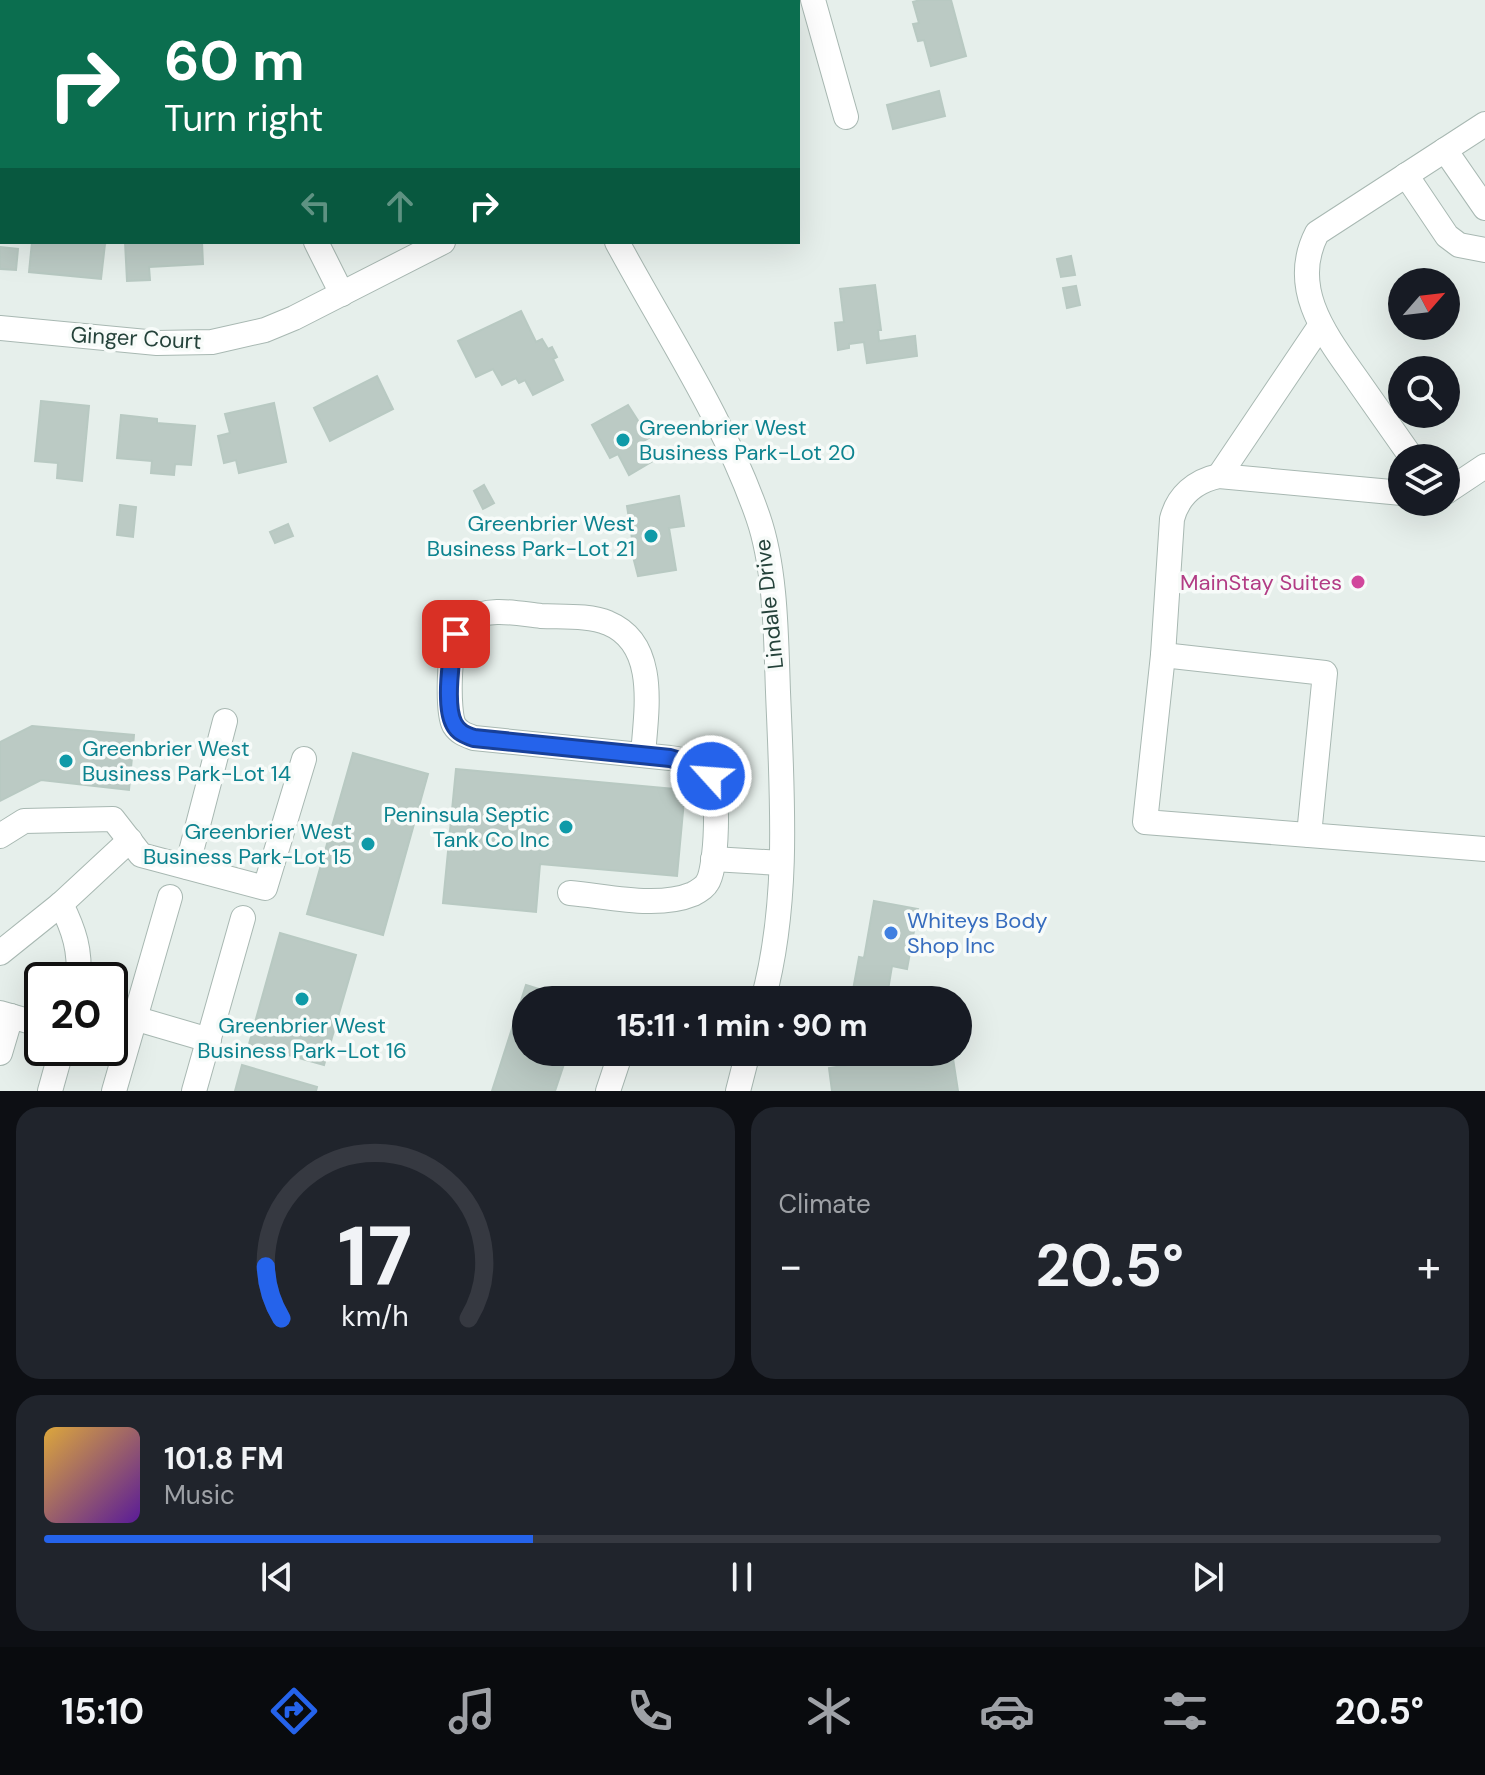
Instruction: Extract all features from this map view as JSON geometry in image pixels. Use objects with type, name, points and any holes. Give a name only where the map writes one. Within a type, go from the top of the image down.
[{"type":"street","points":[[813,0],[846,117]]},
{"type":"street","points":[[1402,444],[1320,326],[1310,298],[1308,268],[1311,247],[1317,233],[1485,124]]},
{"type":"street","points":[[1445,150],[1485,208]]},
{"type":"street","points":[[1406,175],[1447,236],[1459,245],[1485,250]]},
{"type":"street","points":[[317,244],[342,294]]},
{"type":"street","name":"Ginger Court","points":[[0,328],[157,343],[212,342],[265,330],[439,244]]},
{"type":"street","name":"Lindale Drive","points":[[618,244],[672,336],[736,459],[759,520],[767,557],[776,640],[783,811],[781,863],[766,986]]},
{"type":"street","points":[[1219,476],[1320,326]]},
{"type":"street","points":[[1388,492],[1219,476],[1204,479],[1176,504],[1172,519],[1163,655],[1145,822],[1485,849]]},
{"type":"street","points":[[1460,486],[1481,476]]},
{"type":"street","points":[[570,893],[660,900],[693,894],[707,885],[712,871],[716,792],[711,776],[685,760],[474,738],[462,734],[453,724],[450,709],[452,651],[456,634],[470,619],[502,612],[606,621],[625,632],[644,666],[647,690],[643,755]]},
{"type":"street","points":[[1163,655],[1325,673],[1309,835]]},
{"type":"street","points":[[187,867],[225,721]]},
{"type":"street","points":[[0,836],[24,821],[113,819],[141,855],[265,888],[304,759]]},
{"type":"street","points":[[0,953],[61,904],[130,840]]},
{"type":"street","points":[[713,859],[781,863]]},
{"type":"street","points":[[114,1091],[170,897]]},
{"type":"street","points":[[61,904],[74,930],[80,962]]},
{"type":"street","points":[[194,1091],[243,918]]},
{"type":"street","points":[[0,1053],[5,1014]]},
{"type":"street","points":[[128,1016],[209,1040]]},
{"type":"street","points":[[50,1091],[57,1066]]},
{"type":"street","points":[[608,1091],[616,1066]]},
{"type":"street","points":[[738,1091],[744,1066]]},
{"type":"building","points":[[951,0],[966,56],[931,66],[924,40],[918,41],[913,24],[919,23],[913,2]]},
{"type":"building","points":[[939,91],[945,116],[893,129],[887,105]]},
{"type":"building","points":[[32,244],[105,244],[101,279],[29,272]]},
{"type":"building","points":[[125,244],[202,244],[203,264],[149,267],[150,280],[127,281]]},
{"type":"building","points":[[0,247],[18,249],[16,270],[0,269]]},
{"type":"building","points":[[1071,256],[1075,275],[1061,277],[1057,259]]},
{"type":"building","points":[[875,285],[881,330],[878,330],[879,341],[915,336],[917,356],[867,363],[864,342],[849,344],[849,348],[838,350],[835,323],[844,322],[840,289]]},
{"type":"building","points":[[1076,286],[1080,305],[1067,308],[1063,288]]},
{"type":"building","points":[[521,311],[536,342],[542,339],[548,349],[552,347],[557,357],[553,359],[563,380],[533,395],[525,380],[519,383],[516,378],[502,385],[493,369],[476,377],[458,341]]},
{"type":"building","points":[[377,376],[393,409],[330,441],[314,408]]},
{"type":"building","points":[[41,401],[89,406],[82,481],[57,478],[58,463],[35,461]]},
{"type":"building","points":[[274,403],[286,462],[239,473],[236,460],[224,463],[218,436],[230,433],[225,414]]},
{"type":"building","name":"Greenbrier West Business Park-Lot 20","points":[[628,405],[649,438],[642,442],[653,461],[629,475],[618,454],[610,458],[592,425]]},
{"type":"building","points":[[121,415],[157,419],[157,423],[195,426],[191,465],[175,464],[174,475],[151,473],[152,461],[117,458]]},
{"type":"building","points":[[484,485],[494,503],[483,509],[474,491]]},
{"type":"building","name":"Greenbrier West Business Park-Lot 21","points":[[679,496],[684,526],[669,528],[676,570],[638,576],[630,545],[633,545],[627,506]]},
{"type":"building","points":[[120,505],[136,507],[133,537],[117,535]]},
{"type":"building","points":[[288,524],[293,536],[275,543],[270,532]]},
{"type":"building","name":"Greenbrier West Business Park-Lot 14","points":[[32,726],[134,735],[129,790],[41,780],[0,801],[0,742]]},
{"type":"building","name":"Greenbrier West Business Park-Lot 15","points":[[353,753],[428,774],[383,935],[307,914]]},
{"type":"building","name":"Peninsula Septic Tank Co Inc","points":[[456,769],[685,790],[677,876],[540,864],[536,912],[443,903]]},
{"type":"building","name":"Whiteys Body Shop Inc","points":[[874,901],[918,909],[907,969],[892,966],[889,986],[854,986],[859,957],[864,958]]},
{"type":"building","name":"Greenbrier West Business Park-Lot 16","points":[[280,933],[356,955],[324,1065],[249,1044]]},
{"type":"building","points":[[512,1029],[512,1066],[563,1066],[555,1091],[492,1091]]},
{"type":"building","points":[[242,1065],[317,1087],[316,1091],[235,1091]]},
{"type":"building","points":[[954,1066],[958,1091],[832,1091],[829,1068]]},
{"type":"place","name":"Greenbrier West Business Park-Lot 20","points":[[623,440]]},
{"type":"place","name":"Greenbrier West Business Park-Lot 21","points":[[651,536]]},
{"type":"place","name":"MainStay Suites","points":[[1358,582]]},
{"type":"place","name":"Greenbrier West Business Park-Lot 14","points":[[66,761]]},
{"type":"place","name":"Peninsula Septic Tank Co Inc","points":[[566,827]]},
{"type":"place","name":"Greenbrier West Business Park-Lot 15","points":[[368,844]]},
{"type":"place","name":"Whiteys Body Shop Inc","points":[[891,933]]},
{"type":"place","name":"Greenbrier West Business Park-Lot 16","points":[[302,999]]},
{"type":"route","points":[[456,634],[452,651],[450,709],[453,724],[462,734],[474,738],[685,760],[711,776]]}]
